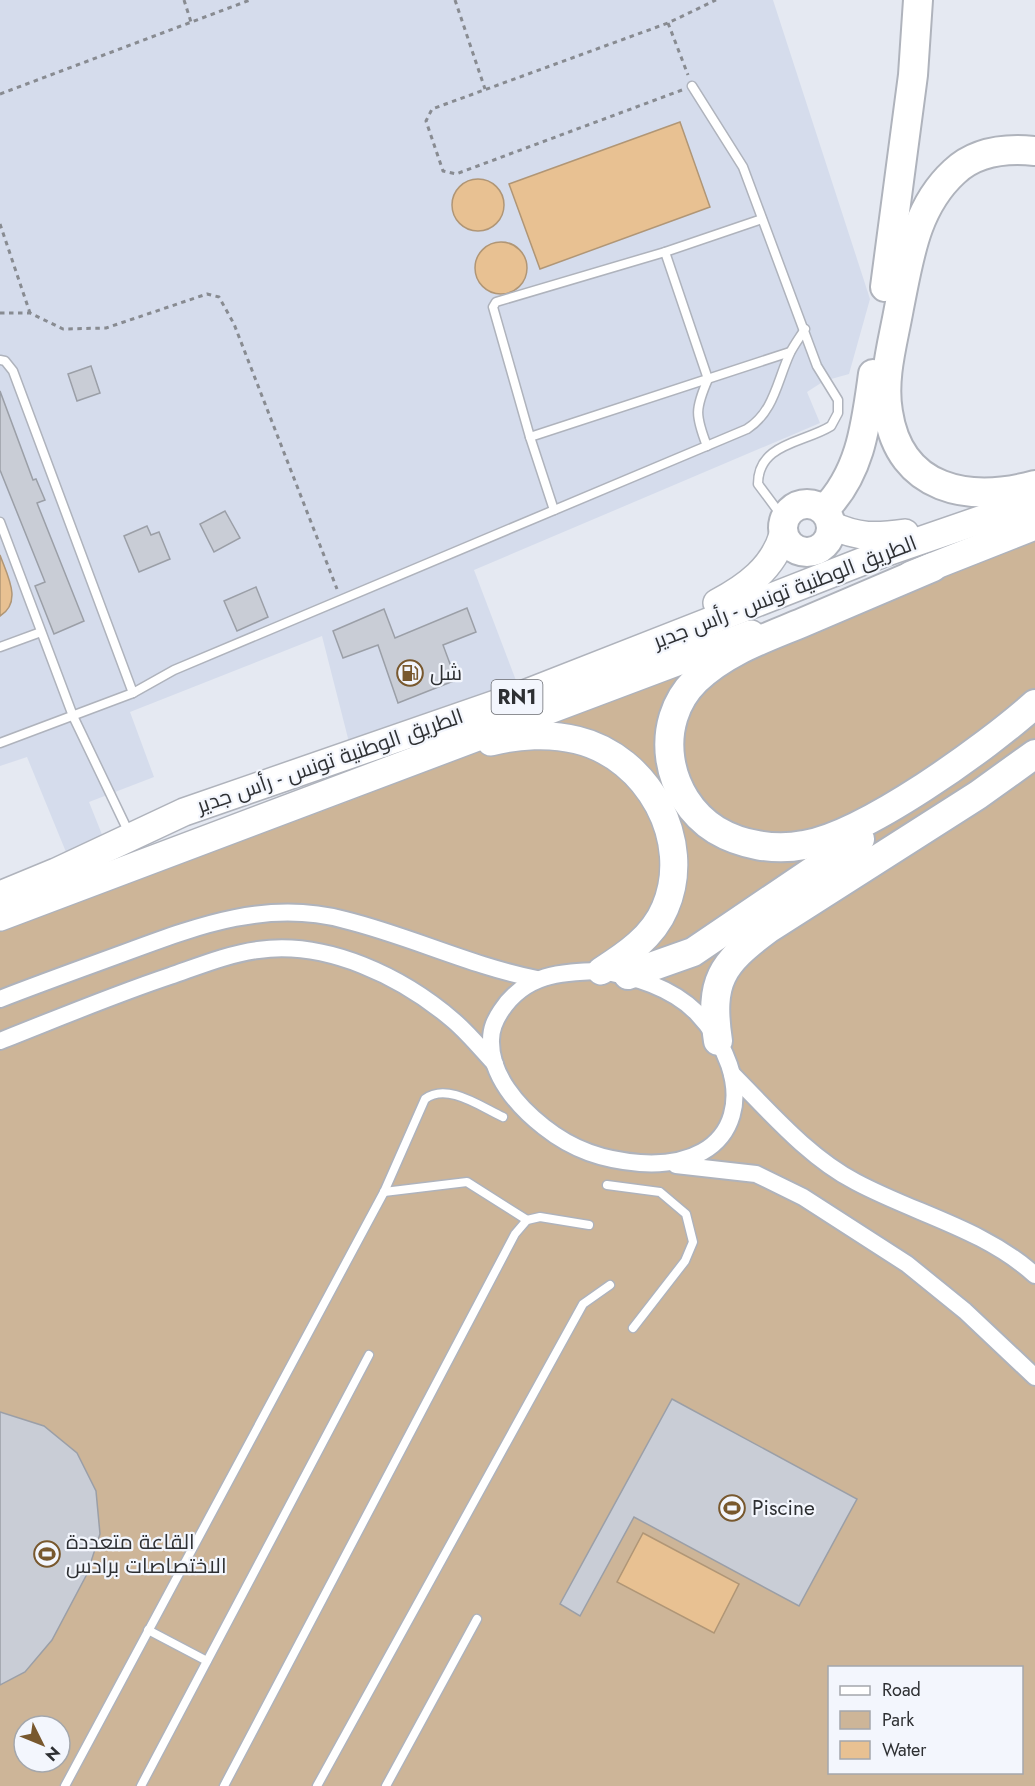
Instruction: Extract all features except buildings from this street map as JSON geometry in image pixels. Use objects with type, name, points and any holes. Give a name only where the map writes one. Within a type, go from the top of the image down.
[{"type":"highway","points":[[827,517],[813,505],[802,505],[791,510],[784,527],[794,549],[812,552],[827,542],[827,517],[853,468],[863,435],[913,75],[918,0]]},
{"type":"highway","points":[[1035,151],[1003,150],[969,161],[955,171],[927,205],[915,231],[909,259],[890,357],[887,410],[900,450],[918,471],[930,480],[957,492],[982,494],[1035,485]]},
{"type":"highway","points":[[933,567],[737,651],[698,679],[685,692],[679,705],[671,724],[669,742],[672,772],[689,803],[715,829],[734,839],[769,847],[819,842],[903,799],[986,743],[1035,704]]},
{"type":"highway","points":[[614,973],[693,952],[998,749],[1035,720]]},
{"type":"highway","points":[[718,1041],[714,1011],[716,992],[729,964],[741,950],[768,929],[978,795],[1035,754]]},
{"type":"highway","points":[[910,839],[1035,771]]},
{"type":"main road","name":"الطريق الوطنية تونس - رأس جدير","points":[[0,895],[56,872],[184,812],[519,696],[758,601],[940,533],[1035,501]]},
{"type":"main road","points":[[827,517],[852,534],[871,538],[940,533]]},
{"type":"main road","name":"الطريق الوطنية تونس - رأس جدير","points":[[0,917],[933,567],[1035,526]]},
{"type":"main road","points":[[600,665],[632,642],[704,610],[750,584],[777,554],[784,527]]},
{"type":"main road","points":[[375,775],[494,741],[544,736],[578,740],[598,748],[630,770],[644,783],[666,818],[675,858],[674,877],[665,909],[658,921],[614,973]]},
{"type":"street","points":[[0,999],[185,930],[259,912],[294,912],[344,919],[497,971],[537,979]]},
{"type":"street","points":[[0,1041],[123,992],[225,957],[259,949],[288,949],[357,962],[414,991],[454,1022],[496,1065]]},
{"type":"street","points":[[661,1164],[691,1158],[712,1146],[728,1126],[736,1104],[730,1073],[718,1041],[694,1011],[673,996],[614,973],[574,972],[537,979],[512,994],[493,1023],[491,1042],[496,1065],[504,1085],[527,1114],[563,1142],[591,1155],[617,1161],[756,1174],[803,1197],[907,1264],[965,1311],[1035,1377]]},
{"type":"street","points":[[730,1073],[798,1140],[826,1163],[854,1181],[912,1210],[987,1240],[1005,1250],[1035,1275]]},
{"type":"lane","points":[[692,86],[743,167],[817,366],[838,400],[838,413],[831,426],[774,450],[761,466],[758,484],[784,527]]},
{"type":"lane","points":[[554,510],[530,437],[494,304],[664,252],[762,219]]},
{"type":"lane","points":[[664,252],[708,379],[696,410],[696,418],[707,446]]},
{"type":"lane","points":[[0,743],[133,693],[174,670],[707,446],[758,422],[768,411],[790,352],[805,329]]},
{"type":"lane","points":[[530,437],[790,352]]},
{"type":"lane","points":[[0,360],[13,371],[133,693]]},
{"type":"lane","points":[[0,522],[73,716],[130,836]]},
{"type":"lane","points":[[0,647],[41,632]]},
{"type":"lane","points":[[65,1786],[384,1192],[425,1099],[434,1092],[448,1092],[503,1117]]},
{"type":"lane","points":[[384,1192],[467,1182],[527,1220]]},
{"type":"lane","points":[[607,1185],[660,1192],[686,1214],[693,1242],[685,1261],[633,1328]]},
{"type":"lane","points":[[224,1786],[515,1234],[527,1220],[540,1216],[589,1225]]},
{"type":"lane","points":[[317,1786],[582,1304],[610,1285]]},
{"type":"lane","points":[[141,1786],[369,1355]]},
{"type":"lane","points":[[386,1786],[477,1619]]},
{"type":"lane","points":[[148,1630],[207,1662]]},
{"type":"path","points":[[184,0],[191,22]]},
{"type":"path","points":[[0,94],[250,0]]},
{"type":"path","points":[[455,0],[485,88]]},
{"type":"path","points":[[668,23],[692,86],[456,174],[443,171],[426,121],[432,109],[668,23],[716,0]]},
{"type":"path","points":[[0,224],[30,313]]},
{"type":"path","points":[[0,313],[30,313],[63,328],[106,328],[207,294],[219,297],[234,324],[341,600]]},
{"type":"shaded area","points":[[0,0],[773,0],[870,299],[849,374],[824,381],[807,392],[820,423],[474,570],[520,691],[352,754],[322,636],[130,712],[154,777],[89,802],[103,837],[66,852],[27,757],[0,766]]},
{"type":"green space","points":[[1035,533],[1035,1786],[0,1786],[0,931],[349,801]]},
{"type":"water","points":[[680,122],[710,207],[540,269],[509,184]]},
{"type":"water","points":[[478,179],[488,181],[496,187],[502,195],[504,205],[502,215],[496,223],[488,229],[478,231],[468,229],[460,223],[454,215],[452,205],[454,195],[460,187],[468,181]]},
{"type":"water","points":[[501,242],[511,244],[519,250],[525,258],[527,268],[525,278],[519,286],[511,292],[501,294],[491,292],[483,286],[477,278],[475,268],[477,258],[483,250],[491,244]]},
{"type":"water","points":[[0,555],[9,579],[12,596],[7,610],[0,616]]},
{"type":"water","points":[[643,1533],[739,1584],[714,1633],[617,1582]]},
{"type":"place","name":"شل","points":[[410,673]]},
{"type":"place","name":"Piscine","points":[[732,1508]]},
{"type":"place","name":"القاعة متعددة الاختصاصات برادس","points":[[47,1554]]}]
